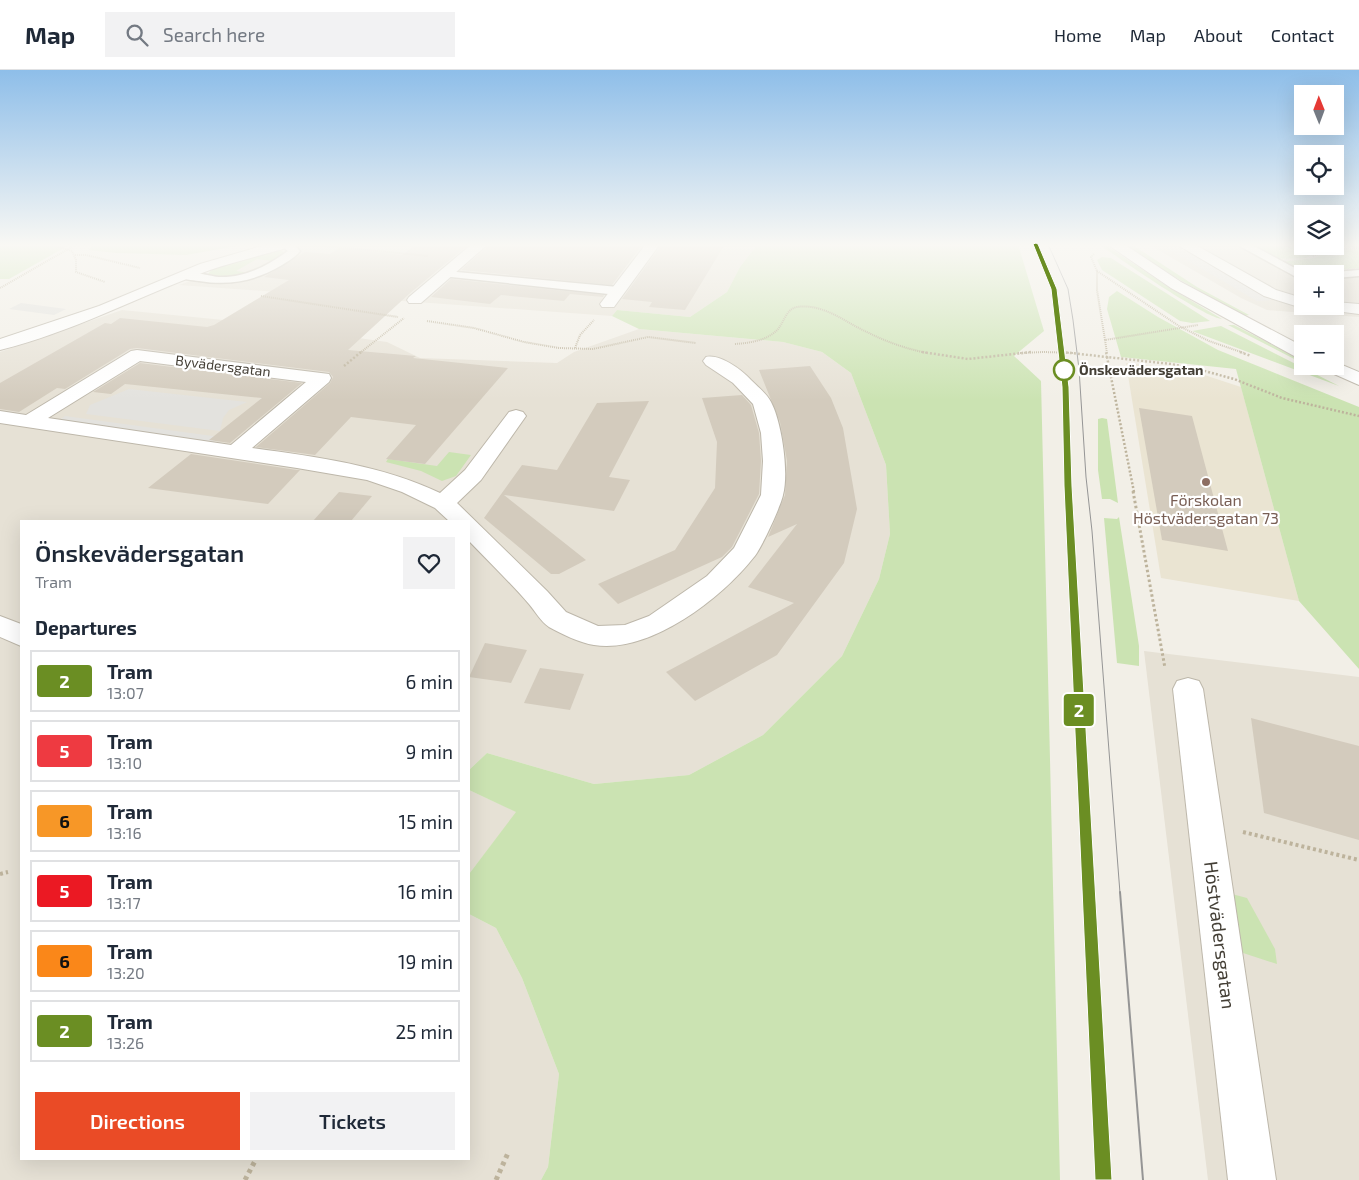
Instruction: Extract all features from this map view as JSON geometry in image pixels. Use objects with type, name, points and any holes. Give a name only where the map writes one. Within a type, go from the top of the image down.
[{"type":"street","points":[[0,345],[43,332],[135,296]]},
{"type":"street","points":[[415,300],[420,296]]},
{"type":"street","points":[[608,304],[614,296]]},
{"type":"street","points":[[1196,296],[1294,349]]},
{"type":"street","points":[[1279,296],[1294,300]]},
{"type":"street","points":[[1344,308],[1359,309]]},
{"type":"street","points":[[470,528],[556,618],[595,636],[627,634],[659,623],[688,604],[716,582],[745,552],[772,495],[774,461],[771,433],[762,403],[740,379],[706,352]]},
{"type":"street","name":"Byvädersgatan","points":[[28,422],[138,355],[322,378]]},
{"type":"street","points":[[1344,372],[1359,379]]},
{"type":"street","points":[[235,452],[322,378]]},
{"type":"street","points":[[443,503],[473,475],[516,416]]},
{"type":"street","points":[[0,418],[297,460],[371,474],[410,487],[443,503],[462,520]]},
{"type":"street","points":[[0,625],[20,635]]},
{"type":"street","name":"Höstvädersgatan","points":[[1188,689],[1252,1180]]},
{"type":"path","points":[[260,296],[404,318],[334,374],[322,378]]},
{"type":"path","points":[[1098,296],[1107,357],[1146,555],[1166,675],[1188,689]]},
{"type":"path","points":[[575,348],[580,335],[608,304]]},
{"type":"path","points":[[735,344],[755,341],[773,333],[780,328],[788,311],[792,308],[805,306],[831,313],[866,332],[896,344],[946,358],[981,359],[1034,352],[1051,352],[1171,364],[1234,379],[1282,398],[1359,416]]},
{"type":"path","points":[[422,320],[474,328],[538,345],[575,348],[608,347],[648,337],[706,352]]},
{"type":"path","points":[[1106,340],[1206,324]]},
{"type":"path","points":[[1237,830],[1359,860]]},
{"type":"path","points":[[0,874],[8,872]]},
{"type":"path","points":[[496,1180],[508,1153]]},
{"type":"path","points":[[244,1180],[255,1160]]},
{"type":"shaded area","points":[[330,296],[721,296],[690,317],[617,310],[612,316]]},
{"type":"shaded area","points":[[1237,296],[1294,296],[1294,312],[1267,310]]},
{"type":"shaded area","points":[[1248,296],[1265,296],[1272,300],[1257,301]]},
{"type":"shaded area","points":[[1344,296],[1359,296],[1359,317],[1333,315],[1344,315]]},
{"type":"shaded area","points":[[21,303],[66,309],[54,315],[9,309]]},
{"type":"shaded area","points":[[122,310],[244,322],[387,342],[420,358],[557,363],[574,352],[639,329],[783,342],[822,352],[851,373],[886,465],[890,534],[879,579],[842,656],[763,735],[689,775],[594,784],[487,753],[470,769],[470,520],[20,520],[20,1160],[470,1160],[470,915],[496,928],[522,978],[559,1074],[548,1167],[541,1180],[0,1180],[0,352]]},
{"type":"shaded area","name":"Förskolan Höstvädersgatan 73","points":[[1126,363],[1189,370],[1241,387],[1299,601],[1161,578]]},
{"type":"shaded area","points":[[129,389],[247,402],[229,410],[223,418],[220,431],[86,414],[90,405]]},
{"type":"shaded area","points":[[65,416],[220,437],[213,442],[58,421]]},
{"type":"shaded area","points":[[1144,651],[1359,677],[1359,1180],[1208,1180]]},
{"type":"shaded area","points":[[470,790],[517,812],[470,873]]},
{"type":"green space","points":[[721,296],[1033,296],[1044,331],[1014,356],[1041,381],[1060,1180],[541,1180],[548,1167],[559,1074],[522,978],[496,928],[470,915],[470,873],[516,812],[470,790],[470,769],[487,753],[594,784],[689,775],[763,735],[842,656],[879,579],[890,534],[886,465],[851,373],[822,352],[783,342],[639,329],[612,316],[617,310],[690,317]]},
{"type":"green space","points":[[1125,296],[1158,317],[1218,350],[1359,407],[1359,669],[1299,601],[1236,369],[1121,357],[1107,309],[1109,297]]},
{"type":"green space","points":[[1141,296],[1170,296],[1210,321],[1192,323],[1180,321]]},
{"type":"green space","points":[[1176,296],[1183,296],[1222,319],[1198,309]]},
{"type":"green space","points":[[1208,296],[1213,296],[1249,315],[1244,316]]},
{"type":"green space","points":[[1228,325],[1234,325],[1294,356],[1294,359]]},
{"type":"green space","points":[[1221,326],[1294,363],[1294,369],[1192,331]]},
{"type":"green space","points":[[1310,375],[1317,375],[1339,386]]},
{"type":"green space","points":[[1098,419],[1107,419],[1118,503],[1110,499],[1102,499],[1098,470]]},
{"type":"green space","points":[[449,452],[471,455],[456,476],[442,481],[421,471],[386,462],[388,459],[437,466]]},
{"type":"green space","points":[[1119,517],[1139,646],[1139,666],[1117,663],[1104,518],[1117,519]]},
{"type":"green space","points":[[1228,893],[1247,898],[1275,949],[1277,964],[1237,951]]},
{"type":"building","points":[[263,296],[407,296],[348,350],[416,356],[413,358],[508,368],[425,464],[386,459],[416,425],[351,417],[315,455],[256,447],[330,383],[333,377],[329,372],[137,348],[130,349],[65,389],[57,388],[19,412],[0,409],[0,383],[105,323],[111,324],[120,318],[207,327],[214,325]]},
{"type":"building","points":[[432,296],[500,296],[490,304],[431,297]]},
{"type":"building","points":[[509,296],[568,296],[564,301]]},
{"type":"building","points":[[624,296],[694,296],[685,310],[649,307],[652,302],[622,299]]},
{"type":"building","points":[[140,363],[302,383],[230,443],[209,440],[262,398],[125,384],[111,394],[93,392]]},
{"type":"building","points":[[810,366],[831,398],[843,428],[857,509],[844,563],[777,655],[695,701],[666,672],[794,603],[748,587],[797,524],[768,537],[785,495],[787,461],[780,422],[759,370]]},
{"type":"building","points":[[742,395],[751,405],[759,433],[761,461],[759,494],[732,547],[722,557],[618,604],[598,584],[675,550],[715,488],[717,442],[702,398]]},
{"type":"building","points":[[649,401],[609,477],[630,480],[614,511],[504,495],[586,560],[559,574],[551,574],[484,518],[522,465],[557,470],[597,403]]},
{"type":"building","points":[[1139,408],[1192,416],[1228,551],[1162,540]]},
{"type":"building","points":[[191,454],[300,470],[268,504],[148,488]]},
{"type":"building","points":[[339,492],[372,496],[352,520],[314,520]]},
{"type":"building","points":[[485,643],[527,650],[511,683],[470,677]]},
{"type":"building","points":[[540,668],[584,674],[570,710],[524,703]]},
{"type":"building","points":[[1251,718],[1359,746],[1359,840],[1264,813]]},
{"type":"tram line","points":[[1055,296],[1065,387],[1068,486],[1089,893]]},
{"type":"tram line","name":"2","points":[[1055,296],[1065,387],[1065,429],[1072,538],[1088,905],[1104,1180]]},
{"type":"tram line","points":[[1069,296],[1079,369],[1120,893]]},
{"type":"tram line","points":[[1089,892],[1104,1180]]},
{"type":"tram line","points":[[1120,892],[1143,1180]]},
{"type":"place","name":"Önskevädersgatan","points":[[1064,370]]},
{"type":"place","name":"Förskolan Höstvädersgatan 73","points":[[1206,482]]}]
